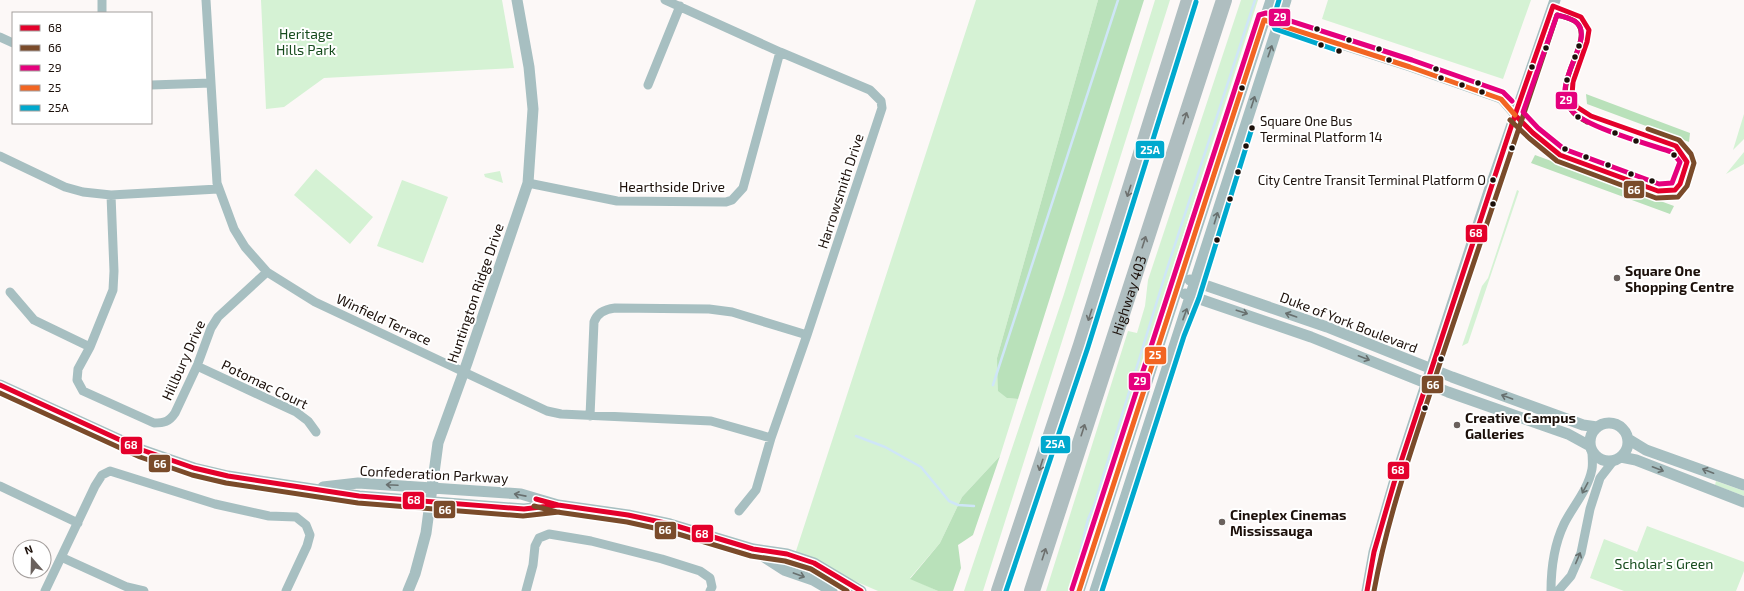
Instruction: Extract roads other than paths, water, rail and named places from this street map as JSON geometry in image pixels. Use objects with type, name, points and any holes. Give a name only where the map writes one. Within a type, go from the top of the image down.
[{"type":"highway","name":"Highway 403","points":[[999,591],[1081,345],[1189,0]]},
{"type":"highway","name":"Highway 403","points":[[1032,591],[1123,306],[1224,0]]},
{"type":"street","points":[[102,0],[102,12]]},
{"type":"street","name":"Winfield Terrace","points":[[206,0],[218,189],[234,229],[245,246],[268,272],[315,302],[547,411],[561,414],[590,416],[711,421],[771,438]]},
{"type":"street","name":"Huntington Ridge Drive","points":[[408,591],[415,574],[426,533],[438,442],[464,373],[528,183],[533,109],[517,0]]},
{"type":"street","name":"Harrowsmith Drive","points":[[665,0],[780,52],[870,90],[881,101],[882,108],[807,335],[771,438],[756,490],[739,511]]},
{"type":"street","points":[[1079,591],[1271,0]]},
{"type":"street","points":[[1095,591],[1177,334],[1192,296],[1286,0]]},
{"type":"street","points":[[1367,591],[1381,526],[1515,115],[1555,0]]},
{"type":"street","points":[[648,85],[680,6]]},
{"type":"street","points":[[1264,20],[1410,67],[1501,99],[1515,115]]},
{"type":"street","points":[[0,37],[12,43]]},
{"type":"street","name":"Hearthside Drive","points":[[528,183],[617,201],[726,202],[732,200],[743,188],[780,52]]},
{"type":"street","points":[[152,85],[211,83]]},
{"type":"street","points":[[0,156],[66,187],[83,192],[111,195],[218,189]]},
{"type":"street","name":"Hillbury Drive","points":[[111,195],[114,271],[113,290],[90,347],[78,369],[77,380],[83,391],[154,423],[171,420],[197,366],[211,328],[218,317],[268,272]]},
{"type":"street","name":"Duke of York Boulevard","points":[[1181,277],[1327,327],[1431,369],[1583,425],[1597,427]]},
{"type":"street","name":"Duke of York Boulevard","points":[[1176,291],[1272,322],[1427,383],[1568,434],[1591,448]]},
{"type":"street","points":[[10,292],[34,320],[90,347]]},
{"type":"street","points":[[590,416],[594,322],[596,317],[605,311],[615,308],[709,308],[732,312],[807,335]]},
{"type":"street","name":"Potomac Court","points":[[197,366],[296,412],[308,421],[316,432]]},
{"type":"street","name":"Confederation Parkway","points":[[0,385],[142,450],[228,476],[359,496],[524,509],[558,506]]},
{"type":"street","points":[[1552,591],[1551,575],[1559,536],[1572,508],[1588,483],[1592,469],[1590,439],[1597,427],[1604,423],[1616,424],[1625,431],[1628,439],[1626,452],[1617,459],[1600,478],[1590,509],[1581,553],[1571,576],[1558,591]]},
{"type":"street","points":[[1628,439],[1646,450],[1744,485]]},
{"type":"street","points":[[1591,448],[1602,459],[1636,460],[1744,502]]},
{"type":"street","points":[[45,591],[99,481],[102,476],[110,471],[215,504],[269,516],[296,517],[306,525],[310,535],[307,546],[286,591]]},
{"type":"street","name":"Confederation Parkway","points":[[307,489],[358,483],[521,494],[558,506],[628,516],[670,524],[753,550],[786,554],[814,563],[861,591]]},
{"type":"street","points":[[0,486],[78,523]]},
{"type":"street","points":[[526,591],[533,565],[535,546],[539,538],[549,534],[591,541],[662,559],[700,571],[710,578],[712,587],[710,591]]},
{"type":"street","name":"Confederation Parkway","points":[[753,550],[784,570],[813,580],[832,591]]},
{"type":"street","points":[[61,557],[127,587],[144,591]]},
{"type":"waterway","points":[[993,385],[1118,0]]},
{"type":"waterway","points":[[1080,553],[1088,519],[1094,506],[1166,272],[1255,0]]},
{"type":"waterway","points":[[856,436],[885,447],[921,467],[949,501],[958,505],[974,506]]},
{"type":"place","name":"Square One Bus Terminal Platform 14","points":[[1252,128]]},
{"type":"place","name":"City Centre Transit Terminal Platform O","points":[[1493,180]]},
{"type":"place","name":"Square One Shopping Centre","points":[[1617,278]]},
{"type":"place","name":"Creative Campus Galleries","points":[[1457,425]]},
{"type":"place","name":"Cineplex Cinemas Mississauga","points":[[1222,522]]},
{"type":"park label","name":"Heritage Hills Park","points":[[306,42]]},
{"type":"park label","name":"Scholar's Green","points":[[1664,563]]}]
